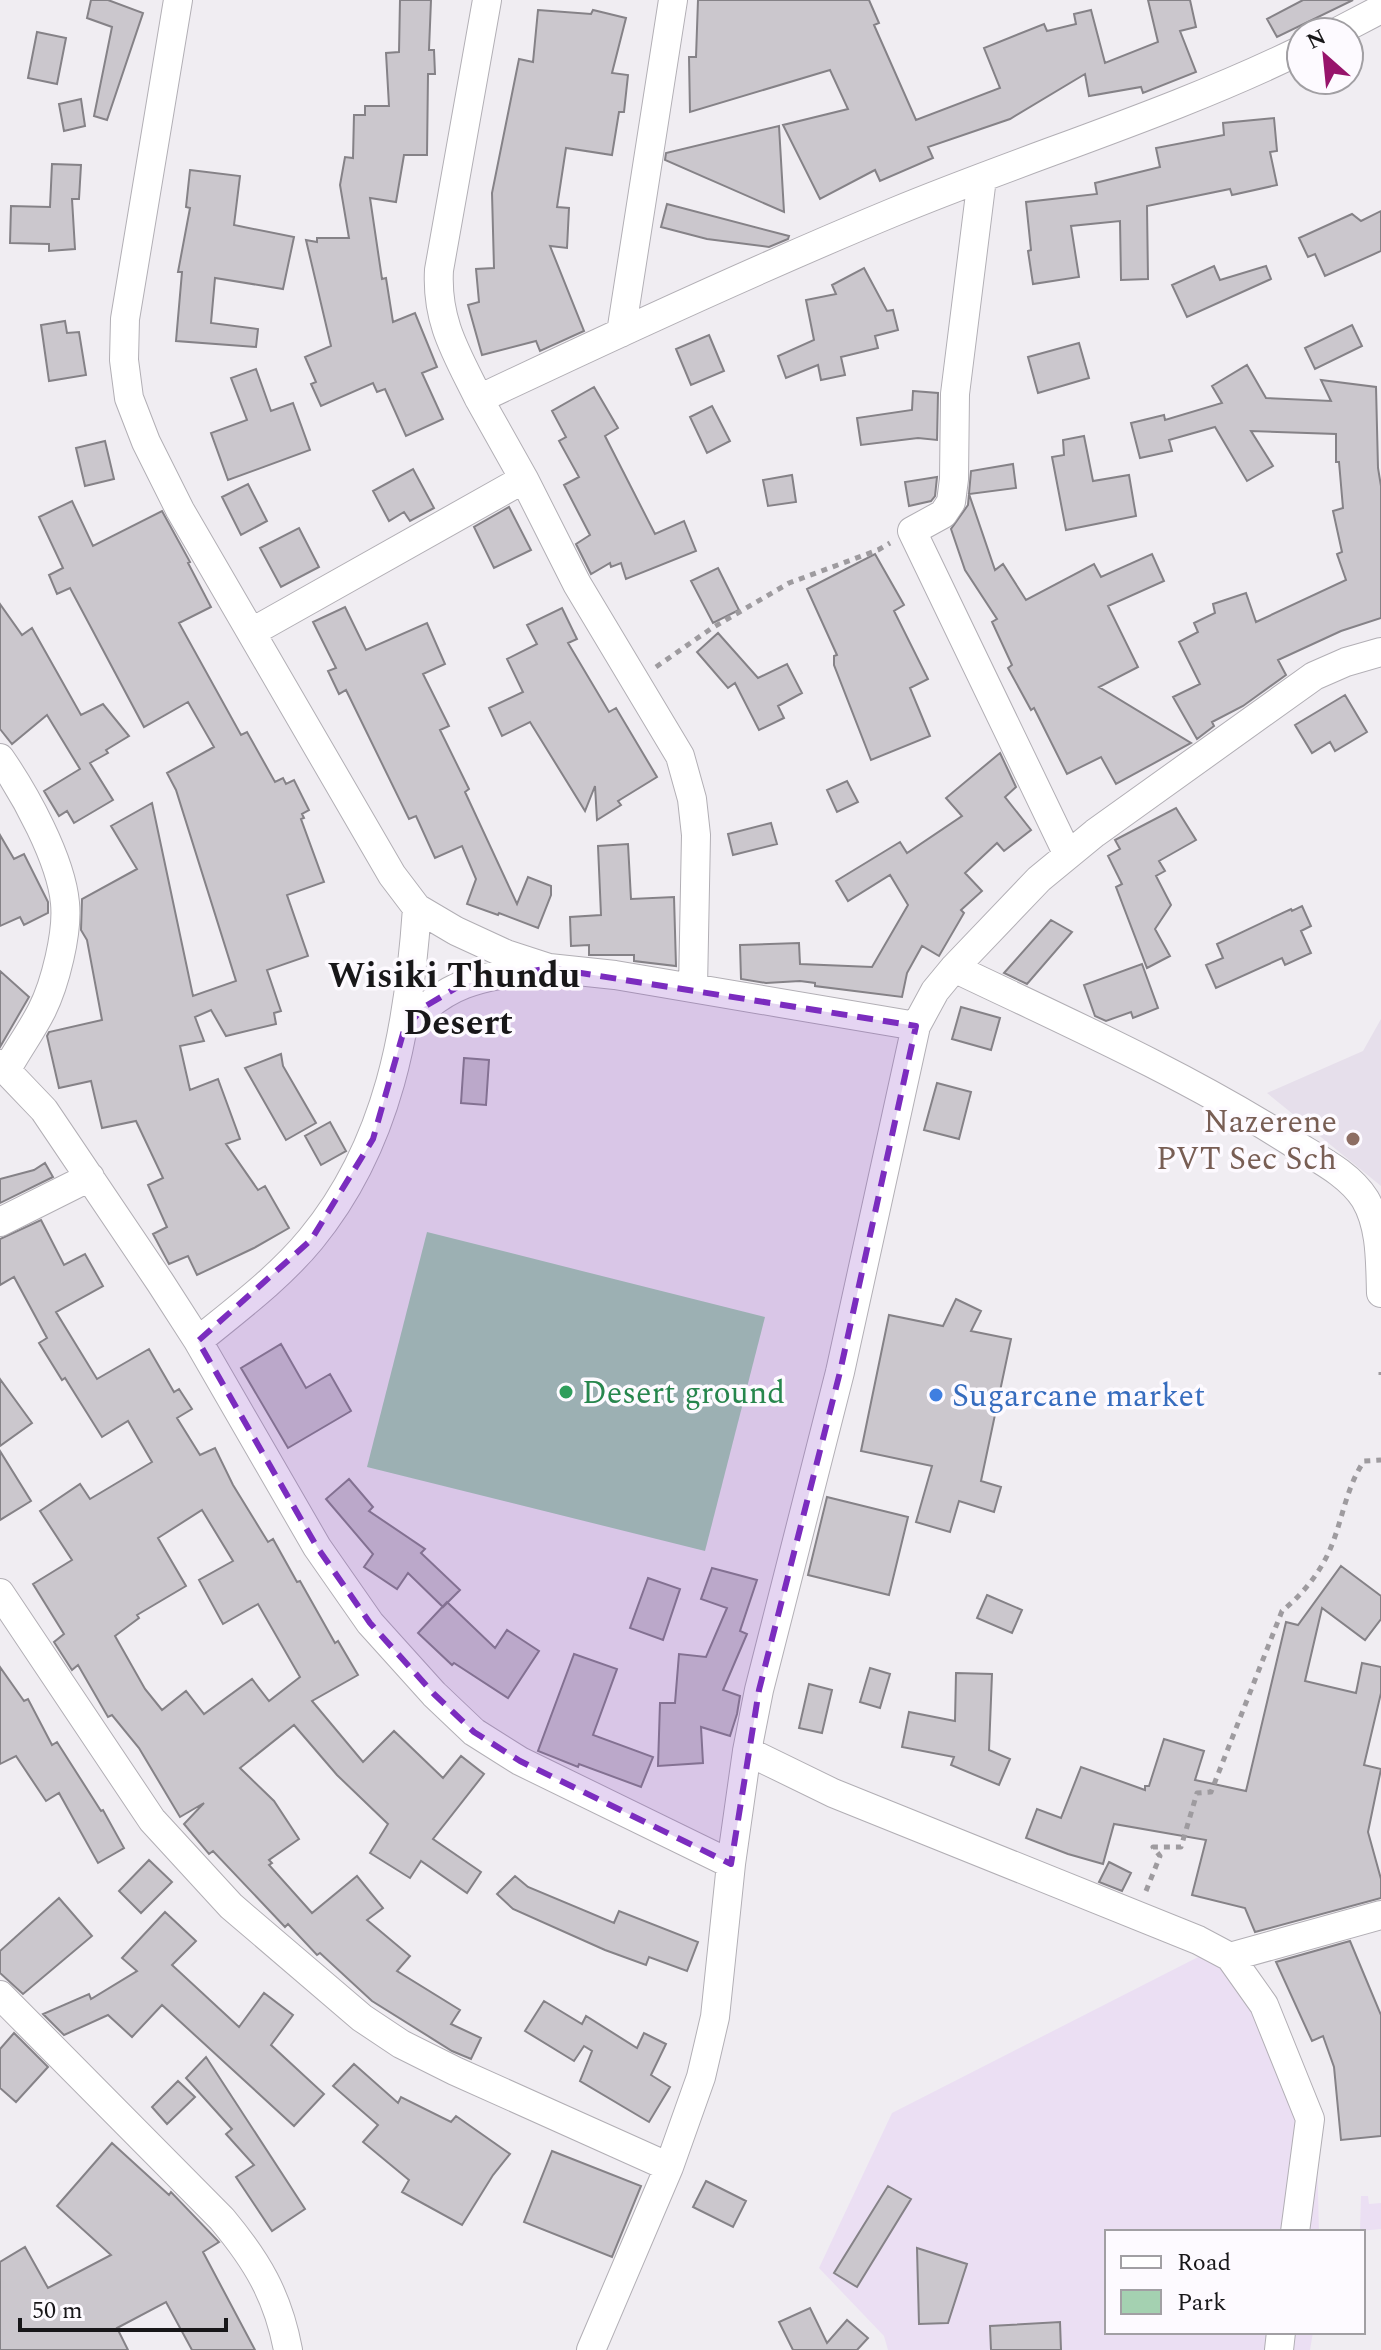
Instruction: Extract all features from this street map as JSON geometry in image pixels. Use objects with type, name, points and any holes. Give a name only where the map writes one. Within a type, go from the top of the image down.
[{"type":"street","points":[[178,0],[125,319],[124,360],[129,398],[146,442],[180,510],[392,875],[417,908],[456,931],[506,954],[549,968],[615,975],[916,1026]]},
{"type":"street","points":[[487,0],[438,292],[445,331],[561,555],[680,756],[692,799],[696,835],[693,988]]},
{"type":"street","points":[[621,333],[673,0]]},
{"type":"street","points":[[479,399],[893,212],[1154,115],[1285,57]]},
{"type":"street","points":[[982,178],[955,394],[951,502],[943,514],[912,531],[1068,855]]},
{"type":"street","points":[[252,632],[524,479]]},
{"type":"street","points":[[591,2350],[669,2167],[701,2077],[715,2017],[747,1751],[791,1558],[840,1372],[916,1026],[935,991],[954,968],[1039,879],[1068,855],[1314,676],[1381,652]]},
{"type":"street","points":[[0,758],[43,833],[60,876],[65,904],[65,929],[55,975],[43,1009],[4,1066],[44,1110],[198,1341],[317,1547],[370,1623],[434,1694],[474,1732],[520,1761],[731,1864]]},
{"type":"street","points":[[198,1341],[260,1291],[311,1240],[345,1191],[373,1139],[404,1030],[412,988],[417,908]]},
{"type":"street","points":[[404,1030],[424,1007],[461,985],[490,976],[549,968]]},
{"type":"street","points":[[954,968],[1182,1077],[1334,1170],[1364,1198],[1374,1217],[1379,1239],[1381,1293]]},
{"type":"street","points":[[0,1222],[90,1177]]},
{"type":"street","points":[[0,1593],[152,1820],[231,1906],[362,2018],[401,2044],[669,2167]]},
{"type":"street","points":[[747,1751],[833,1793],[1198,1940],[1230,1957],[1264,2005],[1310,2119],[1295,2230]]},
{"type":"street","points":[[1230,1957],[1381,1915]]},
{"type":"street","points":[[0,1995],[202,2199],[247,2249],[266,2279],[283,2323],[288,2350]]},
{"type":"path","points":[[635,681],[712,628],[789,583],[878,550],[912,531]]},
{"type":"path","points":[[1136,1915],[1160,1856],[1153,1847],[1181,1847],[1197,1793],[1211,1792],[1282,1611],[1301,1596],[1330,1549],[1358,1470],[1364,1461],[1381,1460]]},
{"type":"highlighted area","points":[[549,968],[916,1026],[840,1372],[759,1690],[731,1864],[520,1761],[474,1732],[434,1694],[370,1623],[317,1547],[198,1341],[311,1240],[373,1139],[404,1030],[424,1007],[461,985]]},
{"type":"shaded area","name":"Nazerene PVT Sec Sch","points":[[1381,1019],[1381,1186],[1267,1093],[1363,1051]]},
{"type":"shaded area","points":[[1208,1952],[1281,2024],[1316,2117],[1319,2230],[1105,2230],[1105,2334],[1313,2334],[1310,2350],[888,2350],[884,2336],[819,2268],[892,2113]]},
{"type":"shaded area","points":[[1361,2196],[1368,2196],[1369,2204],[1381,2203],[1381,2229],[1360,2230]]},
{"type":"green space","name":"Desert ground","points":[[427,1232],[765,1317],[705,1551],[367,1467]]},
{"type":"building","points":[[91,0],[108,0],[143,13],[107,120],[94,116],[112,27],[87,18]]},
{"type":"building","points":[[400,0],[431,0],[429,50],[434,50],[435,74],[428,74],[427,155],[404,155],[396,202],[370,198],[382,279],[386,278],[393,322],[415,313],[437,367],[422,373],[443,419],[406,436],[385,389],[377,392],[373,383],[321,406],[311,384],[316,382],[305,357],[331,346],[306,240],[317,242],[317,238],[349,238],[340,185],[345,157],[353,158],[354,115],[365,115],[365,106],[389,106],[386,53],[399,52]]},
{"type":"building","points":[[698,0],[869,0],[879,23],[874,25],[916,120],[1000,88],[984,48],[1044,24],[1047,31],[1076,24],[1074,14],[1091,10],[1105,63],[1158,42],[1148,0],[1190,0],[1196,27],[1180,31],[1196,72],[1143,93],[1141,87],[1089,96],[1085,74],[1010,119],[928,147],[933,158],[880,181],[875,170],[820,199],[783,125],[848,109],[830,70],[690,112],[689,57],[696,57]]},
{"type":"building","points":[[1303,0],[1353,0],[1320,16],[1285,16],[1285,33],[1277,37],[1267,19]]},
{"type":"building","points":[[538,10],[591,14],[593,10],[626,18],[612,73],[628,75],[624,112],[619,112],[612,155],[566,148],[557,207],[569,208],[567,248],[550,246],[584,331],[540,351],[536,341],[482,355],[468,305],[479,302],[476,269],[494,268],[492,193],[519,59],[533,62]]},
{"type":"building","points":[[37,32],[66,38],[57,84],[28,78]]},
{"type":"building","points":[[81,99],[85,126],[64,131],[59,104]]},
{"type":"building","points":[[1274,118],[1277,151],[1270,152],[1277,185],[1232,195],[1230,189],[1147,206],[1148,279],[1121,280],[1120,221],[1071,226],[1079,277],[1033,284],[1026,202],[1097,194],[1095,183],[1160,167],[1156,148],[1224,135],[1223,123]]},
{"type":"building","points":[[779,126],[784,212],[665,160],[666,153]]},
{"type":"building","points":[[52,164],[81,165],[79,199],[72,199],[75,249],[49,251],[49,244],[10,243],[11,206],[50,207]]},
{"type":"building","points":[[190,170],[240,176],[234,225],[294,237],[283,289],[215,278],[211,323],[258,329],[256,347],[176,341],[182,272],[178,272],[190,208],[186,207]]},
{"type":"building","points":[[667,204],[789,236],[769,247],[707,239],[661,227]]},
{"type":"building","points":[[1381,211],[1381,251],[1325,276],[1315,254],[1308,257],[1299,238],[1352,214],[1361,221]]},
{"type":"building","points":[[1214,266],[1220,280],[1266,266],[1271,279],[1187,317],[1172,285]]},
{"type":"building","points":[[864,268],[887,311],[893,310],[898,330],[875,336],[878,348],[841,357],[845,375],[821,380],[818,365],[786,378],[778,356],[814,340],[806,300],[836,294],[832,285]]},
{"type":"building","points":[[65,321],[67,333],[79,332],[86,375],[49,381],[41,325]]},
{"type":"building","points":[[1352,325],[1362,346],[1315,369],[1305,348]]},
{"type":"building","points":[[709,335],[724,371],[691,385],[676,349]]},
{"type":"building","points":[[1079,343],[1089,378],[1038,393],[1028,357]]},
{"type":"building","points":[[1247,365],[1266,398],[1331,401],[1321,380],[1376,387],[1381,486],[1381,618],[1341,631],[1278,660],[1286,675],[1243,706],[1212,722],[1214,726],[1197,739],[1173,697],[1200,684],[1179,642],[1198,632],[1194,623],[1215,613],[1213,604],[1246,593],[1256,622],[1346,580],[1337,554],[1342,552],[1333,511],[1343,508],[1339,462],[1336,462],[1336,434],[1251,431],[1273,466],[1247,481],[1215,427],[1169,440],[1172,451],[1140,458],[1131,423],[1164,415],[1165,420],[1222,403],[1212,386]]},
{"type":"building","points":[[256,369],[271,411],[293,403],[310,450],[228,480],[211,433],[247,420],[231,378]]},
{"type":"building","points":[[594,387],[618,428],[605,436],[655,534],[684,521],[696,551],[626,579],[621,563],[611,567],[610,563],[591,574],[576,544],[590,535],[564,485],[579,477],[559,441],[566,437],[552,411]]},
{"type":"building","points":[[913,391],[938,393],[937,440],[918,438],[861,445],[857,418],[912,410]]},
{"type":"building","points":[[712,406],[730,441],[707,453],[690,417]]},
{"type":"building","points":[[1084,436],[1093,481],[1129,475],[1136,516],[1066,530],[1052,457],[1064,455],[1063,440]]},
{"type":"building","points":[[105,441],[114,479],[85,486],[76,448]]},
{"type":"building","points":[[1013,464],[1016,488],[969,494],[995,570],[1003,564],[1026,600],[1094,564],[1101,577],[1152,554],[1164,581],[1108,606],[1138,667],[1099,687],[1191,743],[1116,784],[1101,757],[1067,774],[1034,708],[1031,710],[1008,668],[1012,665],[992,622],[997,619],[965,570],[951,529],[968,505],[971,471]]},
{"type":"building","points":[[413,469],[434,508],[410,521],[404,512],[389,521],[373,491]]},
{"type":"building","points":[[792,475],[796,502],[768,506],[763,480]]},
{"type":"building","points":[[937,477],[935,496],[931,501],[909,506],[905,482]]},
{"type":"building","points":[[248,484],[267,521],[241,535],[222,497]]},
{"type":"building","points":[[72,501],[93,546],[162,511],[211,607],[179,623],[241,735],[247,732],[275,782],[283,778],[286,784],[294,780],[309,810],[302,814],[304,818],[301,819],[324,882],[287,895],[308,956],[267,970],[281,1011],[274,1013],[276,1024],[226,1036],[211,1010],[195,1017],[204,1041],[180,1046],[190,1090],[218,1079],[240,1139],[226,1144],[258,1190],[265,1186],[289,1228],[197,1275],[188,1256],[169,1264],[153,1234],[167,1227],[148,1185],[163,1178],[136,1121],[102,1128],[91,1081],[59,1088],[47,1036],[49,1032],[102,1020],[87,940],[81,930],[82,899],[137,869],[111,826],[152,803],[193,996],[236,981],[176,790],[167,773],[214,747],[188,702],[144,727],[70,588],[57,594],[49,575],[63,568],[39,517]]},
{"type":"building","points":[[509,507],[531,550],[494,568],[474,527]]},
{"type":"building","points":[[299,528],[319,567],[281,587],[260,548]]},
{"type":"building","points":[[875,554],[904,605],[894,611],[928,679],[910,688],[930,736],[871,760],[834,665],[834,656],[837,655],[807,589]]},
{"type":"building","points":[[718,568],[739,610],[713,623],[691,581]]},
{"type":"building","points":[[0,604],[22,635],[32,628],[81,715],[103,704],[129,736],[90,763],[113,800],[74,823],[67,811],[59,816],[44,791],[80,769],[47,715],[12,744],[0,729]]},
{"type":"building","points":[[345,607],[366,650],[427,623],[445,664],[423,674],[449,726],[440,730],[469,789],[465,792],[517,904],[528,877],[551,886],[551,895],[538,928],[467,904],[476,879],[462,846],[435,858],[416,816],[409,819],[346,690],[339,694],[328,671],[336,668],[313,622]]},
{"type":"building","points":[[562,608],[577,639],[568,643],[609,712],[616,708],[657,777],[618,801],[621,805],[597,820],[595,786],[585,811],[530,722],[502,736],[489,708],[523,692],[507,659],[537,644],[527,625]]},
{"type":"building","points":[[718,633],[758,678],[787,664],[802,693],[778,706],[784,718],[759,730],[735,683],[728,688],[697,652]]},
{"type":"building","points":[[1345,695],[1367,732],[1335,751],[1330,742],[1312,753],[1295,725]]},
{"type":"building","points":[[1000,753],[1016,787],[1005,797],[1031,830],[1004,851],[997,843],[965,873],[982,891],[961,910],[964,913],[939,956],[922,946],[907,973],[902,997],[815,986],[815,983],[800,981],[766,983],[741,979],[740,945],[799,943],[800,964],[872,967],[908,905],[890,875],[848,901],[836,881],[900,842],[907,853],[962,816],[946,798]]},
{"type":"building","points":[[847,781],[858,802],[837,812],[827,790]]},
{"type":"building","points":[[1176,808],[1196,840],[1159,861],[1165,871],[1156,876],[1171,905],[1155,929],[1170,956],[1147,968],[1116,887],[1122,884],[1108,856],[1120,849],[1115,840]]},
{"type":"building","points":[[771,823],[777,844],[733,855],[728,834]]},
{"type":"building","points":[[0,835],[14,859],[24,854],[48,902],[48,913],[24,925],[20,917],[0,926]]},
{"type":"building","points":[[628,844],[631,899],[674,897],[676,966],[634,961],[634,955],[589,955],[589,945],[571,946],[570,917],[601,915],[598,846]]},
{"type":"building","points":[[1302,906],[1311,926],[1301,931],[1311,953],[1285,965],[1282,958],[1216,988],[1206,965],[1223,958],[1217,944]]},
{"type":"building","points":[[1051,920],[1072,932],[1027,984],[1004,973]]},
{"type":"building","points":[[1142,964],[1158,1008],[1133,1018],[1131,1012],[1106,1021],[1095,1016],[1084,985]]},
{"type":"building","points":[[0,971],[29,997],[0,1047]]},
{"type":"building","points":[[961,1007],[1000,1018],[991,1050],[952,1039]]},
{"type":"building","points":[[281,1054],[283,1066],[316,1123],[286,1140],[245,1068]]},
{"type":"building","points":[[464,1058],[489,1060],[486,1105],[461,1103]]},
{"type":"building","points":[[937,1083],[971,1092],[959,1139],[924,1130]]},
{"type":"building","points":[[330,1122],[346,1151],[321,1165],[305,1136]]},
{"type":"building","points":[[45,1163],[53,1177],[0,1203],[0,1179],[34,1170]]},
{"type":"building","points":[[41,1220],[64,1265],[85,1254],[103,1286],[56,1312],[97,1379],[149,1349],[174,1392],[179,1389],[192,1409],[177,1418],[200,1455],[215,1448],[233,1485],[268,1542],[273,1539],[335,1643],[338,1641],[358,1675],[312,1701],[363,1762],[394,1731],[443,1778],[461,1756],[484,1774],[433,1839],[481,1872],[467,1893],[421,1861],[410,1878],[370,1853],[388,1824],[337,1775],[294,1725],[240,1768],[274,1801],[299,1839],[269,1860],[272,1863],[269,1865],[312,1913],[357,1876],[383,1908],[367,1920],[410,1956],[397,1971],[460,2010],[451,2024],[481,2038],[471,2059],[452,2051],[372,2001],[320,1953],[317,1955],[288,1924],[285,1927],[213,1851],[209,1854],[184,1824],[204,1803],[180,1817],[139,1748],[112,1715],[108,1717],[78,1665],[72,1670],[54,1642],[64,1634],[33,1584],[72,1560],[40,1511],[80,1484],[90,1499],[152,1462],[128,1421],[102,1437],[65,1378],[62,1380],[39,1343],[47,1338],[14,1277],[0,1285],[0,1239]],"holes":[[[202,1510],[233,1561],[199,1580],[223,1624],[258,1604],[300,1677],[269,1701],[252,1679],[204,1714],[186,1691],[162,1710],[145,1689],[115,1636],[139,1618],[137,1615],[186,1586],[158,1538]]]},
{"type":"building","name":"Sugarcane market","points":[[956,1299],[981,1311],[971,1331],[1011,1339],[981,1481],[1001,1487],[994,1512],[959,1501],[950,1532],[916,1522],[932,1466],[861,1451],[889,1315],[943,1326]]},
{"type":"building","points":[[281,1344],[306,1388],[330,1374],[351,1411],[288,1448],[241,1368]]},
{"type":"building","points":[[0,1379],[32,1423],[0,1446]]},
{"type":"building","points":[[0,1451],[31,1501],[0,1520]]},
{"type":"building","points":[[349,1479],[373,1507],[369,1511],[425,1549],[421,1553],[460,1590],[443,1607],[408,1573],[397,1589],[364,1567],[373,1554],[326,1499]]},
{"type":"building","points":[[827,1497],[908,1517],[889,1595],[808,1575]]},
{"type":"building","points":[[1341,1566],[1381,1596],[1381,1619],[1365,1640],[1322,1608],[1305,1681],[1356,1693],[1362,1663],[1381,1667],[1381,1693],[1364,1765],[1381,1769],[1368,1832],[1381,1879],[1381,1898],[1255,1932],[1245,1908],[1192,1895],[1206,1840],[1114,1824],[1103,1864],[1026,1838],[1037,1809],[1061,1818],[1081,1767],[1145,1790],[1164,1739],[1204,1751],[1195,1780],[1246,1791],[1286,1622],[1298,1625]]},
{"type":"building","points":[[712,1568],[757,1580],[740,1631],[747,1634],[723,1690],[740,1696],[737,1714],[730,1736],[701,1727],[703,1763],[658,1766],[660,1703],[675,1703],[679,1654],[706,1657],[727,1608],[701,1599]]},
{"type":"building","points":[[648,1578],[680,1589],[663,1640],[630,1628]]},
{"type":"building","points":[[987,1595],[1022,1610],[1012,1633],[977,1618]]},
{"type":"building","points":[[447,1602],[495,1648],[507,1630],[539,1651],[508,1698],[454,1663],[452,1665],[418,1633]]},
{"type":"building","points":[[574,1654],[617,1669],[593,1735],[653,1757],[641,1787],[538,1751]]},
{"type":"building","points":[[0,1667],[24,1701],[28,1699],[52,1745],[57,1742],[103,1810],[124,1848],[98,1863],[59,1793],[46,1801],[16,1756],[0,1764]]},
{"type":"building","points":[[870,1668],[890,1674],[880,1708],[860,1702]]},
{"type":"building","points":[[956,1673],[992,1674],[989,1750],[1010,1759],[999,1785],[951,1765],[954,1757],[902,1747],[909,1712],[955,1721]]},
{"type":"building","points":[[809,1684],[832,1690],[822,1733],[799,1728]]},
{"type":"building","points":[[149,1860],[172,1882],[141,1913],[119,1891]]},
{"type":"building","points":[[1109,1862],[1131,1873],[1122,1891],[1099,1882]]},
{"type":"building","points":[[515,1876],[528,1887],[614,1923],[619,1911],[698,1942],[687,1971],[649,1957],[646,1965],[513,1909],[497,1894]]},
{"type":"building","points":[[59,1898],[92,1936],[23,1994],[0,1973],[0,1951]]},
{"type":"building","points":[[165,1912],[196,1941],[172,1965],[239,2027],[264,1993],[293,2015],[271,2045],[324,2094],[294,2126],[162,2005],[132,2037],[108,2015],[64,2035],[43,2014],[89,1994],[91,1999],[137,1971],[122,1958]]},
{"type":"building","points":[[1350,1941],[1381,2015],[1381,2136],[1341,2140],[1334,2067],[1323,2036],[1312,2041],[1276,1962]]},
{"type":"building","points":[[544,2001],[582,2024],[586,2016],[637,2048],[644,2033],[666,2044],[651,2075],[670,2087],[649,2122],[580,2081],[592,2051],[584,2046],[574,2061],[525,2031]]},
{"type":"building","points":[[14,2033],[48,2067],[16,2102],[0,2088],[0,2049]]},
{"type":"building","points":[[206,2057],[305,2209],[272,2231],[236,2177],[254,2165],[226,2134],[232,2129],[186,2078]]},
{"type":"building","points":[[354,2064],[398,2103],[401,2097],[451,2122],[456,2116],[510,2154],[462,2225],[402,2192],[409,2180],[363,2142],[378,2125],[333,2086]]},
{"type":"building","points":[[178,2081],[195,2097],[167,2124],[152,2107]]},
{"type":"building","points":[[112,2143],[169,2195],[171,2192],[219,2242],[203,2252],[255,2350],[192,2350],[166,2302],[117,2328],[128,2350],[0,2350],[0,2262],[25,2247],[48,2288],[111,2255],[57,2206]]},
{"type":"building","points":[[552,2151],[641,2186],[612,2257],[524,2222]]},
{"type":"building","points":[[706,2181],[746,2201],[733,2227],[693,2207]]},
{"type":"building","points":[[888,2186],[911,2199],[857,2287],[834,2273]]},
{"type":"building","points":[[917,2248],[967,2264],[948,2323],[919,2324]]},
{"type":"building","points":[[810,2308],[827,2343],[847,2320],[868,2338],[857,2350],[793,2350],[779,2322]]},
{"type":"building","points":[[1060,2322],[1061,2350],[991,2350],[990,2326]]},
{"type":"place","name":"Nazerene PVT Sec Sch","points":[[1353,1139]]},
{"type":"place","name":"Desert ground","points":[[566,1392]]},
{"type":"place","name":"Sugarcane market","points":[[936,1395]]},
{"type":"district","name":"Wisiki Thundu","points":[[454,974]]},
{"type":"district","name":"Desert","points":[[458,1021]]}]
